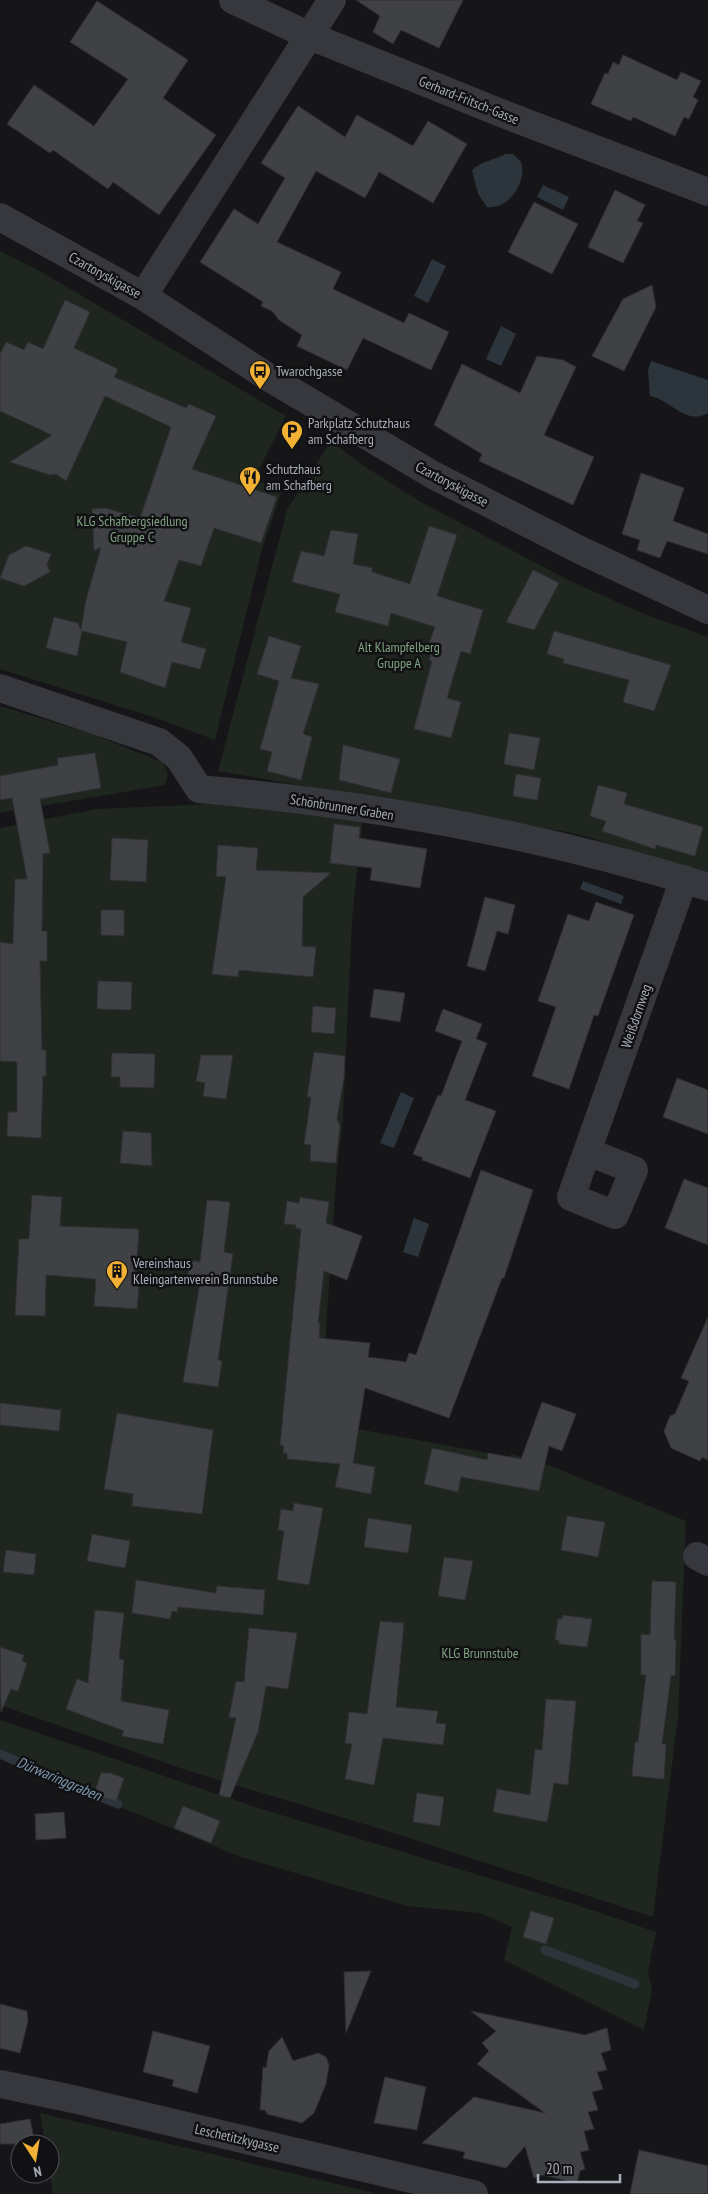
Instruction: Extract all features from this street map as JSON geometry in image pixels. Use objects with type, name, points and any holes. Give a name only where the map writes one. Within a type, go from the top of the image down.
[{"type":"street","name":"Gerhard-Fritsch-Gasse","points":[[233,0],[310,36],[515,119],[708,192]]},
{"type":"street","points":[[143,296],[332,0]]},
{"type":"street","name":"Czartoryskigasse","points":[[0,217],[143,296],[277,382],[433,475],[580,550],[708,610]]},
{"type":"street","name":"Schönbrunner Graben","points":[[0,688],[159,742],[179,758],[199,788],[273,795],[466,826],[589,852],[696,883]]},
{"type":"street","name":"Weißdornweg","points":[[588,1152],[696,883]]},
{"type":"street","name":"Leschetitzkygasse","points":[[0,2084],[72,2099],[474,2194]]},
{"type":"green space","name":"KLG Schafbergsiedlung Gruppe C","points":[[0,251],[43,273],[286,416],[254,479],[282,491],[262,549],[215,740],[153,717],[0,669]]},
{"type":"green space","name":"Alt Klampfelberg Gruppe A","points":[[331,441],[361,464],[419,501],[570,581],[644,614],[708,637],[708,874],[578,834],[218,771],[287,510]]},
{"type":"green space","points":[[0,706],[92,734],[162,762],[168,773],[165,785],[0,813]]},
{"type":"green space","name":"KLG Brunnstube","points":[[276,801],[363,816],[352,920],[343,1118],[336,1178],[320,1422],[510,1457],[512,1454],[553,1467],[686,1521],[678,1717],[653,1917],[384,1830],[183,1769],[0,1705],[0,828],[97,809]]},
{"type":"green space","points":[[0,1720],[258,1808],[571,1903],[656,1932],[648,1972],[652,1989],[644,2030],[504,1960],[512,1927],[480,1913],[407,1906],[241,1857],[0,1757]]},
{"type":"green space","points":[[40,2113],[379,2194],[53,2194],[52,2184],[60,2184],[60,2134],[43,2134]]},
{"type":"shaded area","points":[[506,154],[513,154],[521,163],[521,181],[508,200],[501,205],[487,207],[478,194],[472,170]]},
{"type":"shaded area","points":[[543,185],[569,197],[563,210],[537,197]]},
{"type":"shaded area","points":[[432,259],[446,266],[428,303],[414,296]]},
{"type":"shaded area","points":[[501,326],[516,334],[501,366],[486,359]]},
{"type":"shaded area","points":[[651,361],[708,380],[708,413],[700,416],[686,414],[658,398],[650,396],[648,371]]},
{"type":"shaded area","points":[[583,881],[624,896],[621,904],[580,889]]},
{"type":"shaded area","points":[[401,1092],[414,1098],[394,1148],[380,1143]]},
{"type":"shaded area","points":[[414,1218],[429,1224],[418,1257],[403,1252]]},
{"type":"building","points":[[356,0],[463,0],[439,48],[401,30],[393,44],[373,32],[380,16]]},
{"type":"building","points":[[97,1],[188,60],[163,98],[216,135],[159,215],[113,182],[108,189],[53,150],[50,153],[7,124],[34,85],[94,126],[128,79],[70,42]]},
{"type":"building","points":[[623,55],[677,80],[681,72],[701,81],[693,97],[698,100],[689,119],[684,117],[675,136],[633,117],[631,121],[591,104],[605,73],[608,74],[613,62],[619,65]]},
{"type":"building","points":[[298,106],[345,137],[357,115],[413,146],[428,121],[467,144],[433,203],[379,172],[365,198],[316,171],[277,242],[341,272],[333,289],[404,323],[409,313],[449,332],[431,370],[363,338],[347,370],[297,346],[302,335],[279,320],[272,311],[261,306],[263,302],[200,262],[234,209],[258,224],[285,178],[261,163]]},
{"type":"building","points":[[615,190],[645,205],[637,221],[643,223],[623,263],[588,247]]},
{"type":"building","points":[[534,202],[578,224],[552,274],[508,252]]},
{"type":"building","points":[[652,285],[656,307],[624,371],[592,356],[623,299]]},
{"type":"building","points":[[65,300],[90,312],[74,348],[118,369],[114,377],[186,408],[189,404],[216,416],[192,469],[277,497],[261,543],[214,528],[201,566],[179,560],[164,601],[191,608],[181,642],[206,649],[200,669],[172,662],[165,688],[120,672],[127,642],[82,631],[77,656],[46,648],[54,617],[78,623],[81,630],[86,600],[101,547],[94,551],[92,509],[105,508],[140,518],[171,427],[105,396],[66,481],[56,474],[50,475],[10,462],[52,435],[0,411],[0,354],[6,342],[24,350],[28,342],[43,349]]},
{"type":"building","points":[[537,356],[563,360],[576,367],[544,435],[594,457],[573,505],[479,461],[482,454],[434,425],[462,364],[520,393]]},
{"type":"building","points":[[641,473],[684,488],[673,521],[708,534],[708,554],[667,541],[660,558],[637,550],[640,540],[622,534]]},
{"type":"building","points":[[429,526],[457,535],[437,596],[483,610],[470,654],[461,651],[447,698],[461,702],[451,738],[414,729],[432,661],[429,660],[433,647],[428,646],[435,627],[391,613],[388,626],[335,612],[340,594],[292,582],[301,551],[324,556],[331,530],[358,534],[353,564],[372,568],[372,572],[410,584]]},
{"type":"building","points":[[26,546],[51,554],[47,565],[50,572],[24,586],[0,578],[9,555]]},
{"type":"building","points":[[533,570],[559,583],[534,630],[506,622]]},
{"type":"building","points":[[554,631],[671,665],[654,711],[623,702],[629,680],[563,663],[564,659],[547,654]]},
{"type":"building","points":[[269,636],[301,646],[291,678],[319,684],[303,734],[312,737],[301,780],[267,771],[272,752],[260,749],[279,681],[257,674]]},
{"type":"building","points":[[509,733],[540,738],[534,770],[504,764]]},
{"type":"building","points":[[343,745],[400,759],[391,793],[339,780]]},
{"type":"building","points":[[95,753],[101,788],[40,799],[50,853],[43,854],[42,931],[47,931],[47,961],[40,961],[42,1050],[46,1050],[46,1076],[43,1076],[41,1138],[7,1136],[8,1112],[17,1112],[17,1062],[0,1061],[0,942],[13,944],[15,879],[27,879],[12,798],[0,800],[0,776],[58,765],[57,758]]},
{"type":"building","points":[[516,774],[541,778],[537,800],[513,796]]},
{"type":"building","points":[[598,785],[627,793],[624,804],[703,827],[695,856],[656,845],[655,849],[602,831],[606,821],[590,816]]},
{"type":"building","points":[[334,824],[360,827],[359,838],[427,849],[420,888],[370,880],[372,868],[330,863]]},
{"type":"building","points":[[112,838],[148,840],[146,882],[110,880]]},
{"type":"building","points":[[218,845],[258,848],[256,870],[331,873],[303,897],[302,946],[316,947],[313,977],[239,970],[238,977],[212,974],[226,877],[216,876]]},
{"type":"building","points":[[485,897],[515,905],[508,934],[497,931],[485,971],[467,966]]},
{"type":"building","points":[[596,902],[634,915],[598,1016],[594,1015],[569,1089],[532,1076],[556,1007],[538,1001],[568,914],[589,921]]},
{"type":"building","points":[[101,910],[124,910],[124,936],[101,935]]},
{"type":"building","points":[[98,981],[132,982],[131,1010],[97,1009]]},
{"type":"building","points":[[374,989],[405,993],[400,1022],[370,1017]]},
{"type":"building","points":[[313,1006],[336,1008],[334,1034],[311,1032]]},
{"type":"building","points":[[443,1009],[482,1024],[476,1039],[487,1043],[465,1100],[496,1111],[470,1178],[422,1160],[423,1158],[413,1154],[438,1095],[441,1096],[462,1041],[435,1031]]},
{"type":"building","points":[[314,1052],[345,1056],[344,1077],[337,1119],[340,1126],[336,1163],[310,1161],[311,1145],[304,1144],[311,1097],[307,1097]]},
{"type":"building","points":[[112,1053],[155,1054],[154,1088],[120,1087],[120,1077],[111,1077]]},
{"type":"building","points":[[201,1055],[233,1055],[226,1099],[203,1096],[205,1083],[196,1081]]},
{"type":"building","points":[[677,1078],[708,1090],[708,1134],[663,1117]]},
{"type":"building","points":[[123,1131],[151,1133],[152,1166],[120,1163]]},
{"type":"building","points":[[481,1170],[533,1190],[504,1278],[502,1278],[449,1418],[365,1388],[353,1463],[375,1467],[371,1494],[335,1487],[340,1464],[287,1459],[287,1453],[283,1453],[284,1446],[280,1445],[301,1229],[296,1228],[296,1225],[284,1224],[287,1201],[299,1203],[300,1197],[329,1202],[326,1223],[362,1236],[347,1280],[324,1271],[318,1323],[320,1323],[319,1338],[370,1343],[368,1357],[406,1362],[409,1353],[416,1355]]},
{"type":"building","points":[[684,1179],[708,1188],[708,1245],[665,1228]]},
{"type":"building","points":[[32,1195],[62,1197],[60,1226],[139,1229],[136,1275],[140,1275],[137,1309],[94,1306],[96,1279],[46,1275],[45,1316],[15,1315],[19,1239],[29,1239]]},
{"type":"building","points":[[207,1200],[230,1202],[224,1252],[233,1254],[218,1360],[222,1361],[218,1387],[183,1382],[200,1283],[187,1281],[190,1260],[200,1262]]},
{"type":"building","points":[[708,1317],[708,1460],[702,1457],[700,1461],[671,1448],[664,1431],[670,1416],[675,1414],[689,1381],[681,1378]]},
{"type":"building","points":[[542,1402],[576,1414],[562,1451],[549,1446],[539,1491],[461,1477],[458,1492],[424,1484],[432,1448],[487,1460],[488,1453],[521,1459]]},
{"type":"building","points":[[0,1403],[61,1410],[59,1431],[0,1425]]},
{"type":"building","points":[[117,1413],[213,1430],[202,1514],[132,1506],[133,1494],[104,1489]]},
{"type":"building","points":[[294,1503],[323,1508],[309,1585],[277,1580],[284,1531],[278,1530],[281,1509],[293,1511]]},
{"type":"building","points":[[567,1516],[605,1522],[598,1557],[561,1550]]},
{"type":"building","points":[[368,1518],[412,1525],[408,1553],[364,1547]]},
{"type":"building","points":[[92,1534],[130,1541],[125,1568],[87,1561]]},
{"type":"building","points":[[6,1550],[36,1554],[34,1575],[3,1572]]},
{"type":"building","points":[[444,1557],[473,1561],[465,1600],[438,1596]]},
{"type":"building","points":[[136,1580],[216,1593],[217,1586],[265,1590],[263,1615],[178,1607],[177,1612],[172,1611],[170,1619],[132,1613]]},
{"type":"building","points":[[652,1581],[676,1582],[675,1676],[671,1675],[662,1744],[666,1744],[664,1779],[632,1776],[635,1742],[638,1742],[646,1675],[641,1675],[641,1634],[650,1635]]},
{"type":"building","points":[[95,1610],[124,1613],[119,1659],[124,1660],[121,1701],[169,1710],[163,1744],[122,1736],[124,1731],[66,1709],[77,1679],[88,1683]]},
{"type":"building","points":[[563,1615],[592,1619],[587,1647],[559,1644],[559,1640],[555,1640],[558,1619],[562,1619]]},
{"type":"building","points":[[380,1621],[404,1623],[396,1707],[438,1711],[436,1723],[446,1724],[443,1745],[383,1738],[374,1785],[345,1779],[352,1744],[345,1743],[349,1712],[367,1714]]},
{"type":"building","points":[[249,1628],[297,1633],[288,1689],[266,1686],[258,1732],[230,1798],[219,1795],[236,1718],[229,1717],[236,1681],[244,1682]]},
{"type":"building","points":[[0,1647],[24,1655],[22,1661],[27,1663],[18,1691],[11,1689],[1,1712]]},
{"type":"building","points":[[546,1699],[576,1701],[568,1785],[554,1783],[547,1822],[493,1812],[497,1789],[530,1795],[535,1749],[542,1750]]},
{"type":"building","points":[[101,1773],[110,1773],[124,1778],[116,1802],[94,1794]]},
{"type":"building","points":[[417,1793],[444,1797],[440,1826],[413,1822]]},
{"type":"building","points":[[183,1806],[220,1821],[211,1843],[174,1828]]},
{"type":"building","points":[[64,1812],[66,1838],[36,1840],[35,1814]]},
{"type":"building","points":[[531,1911],[554,1918],[546,1944],[523,1937]]},
{"type":"building","points":[[371,1971],[346,2033],[344,1972]]},
{"type":"building","points":[[0,2004],[27,2011],[28,2021],[20,2053],[0,2048]]},
{"type":"building","points":[[471,2011],[585,2035],[607,2028],[611,2050],[601,2053],[607,2070],[597,2072],[603,2089],[592,2092],[598,2110],[588,2112],[594,2129],[584,2131],[589,2150],[580,2152],[585,2169],[580,2171],[577,2183],[543,2175],[534,2178],[525,2146],[506,2168],[463,2158],[465,2152],[422,2143],[474,2097],[545,2113],[477,2064],[489,2051],[482,2043],[496,2031]]},
{"type":"building","points":[[153,2031],[210,2046],[197,2093],[172,2086],[174,2080],[143,2072]]},
{"type":"building","points":[[282,2037],[293,2061],[318,2053],[326,2057],[329,2065],[326,2084],[314,2113],[302,2123],[267,2114],[265,2110],[260,2110],[263,2067],[266,2068],[269,2051]]},
{"type":"building","points":[[385,2077],[426,2087],[417,2130],[374,2123]]},
{"type":"building","points":[[30,2119],[33,2134],[10,2134],[10,2144],[0,2144],[0,2124]]},
{"type":"building","points":[[639,2150],[708,2166],[708,2194],[630,2194]]},
{"type":"waterway","name":"Dürwaringgraben","points":[[0,1754],[118,1804]]},
{"type":"waterway","name":"Dürwaringgraben","points":[[545,1950],[635,1984]]},
{"type":"place","name":"Twarochgasse","points":[[260,390]]},
{"type":"place","name":"Parkplatz Schutzhaus am Schafberg","points":[[292,450]]},
{"type":"place","name":"Schutzhaus am Schafberg","points":[[250,496]]},
{"type":"place","name":"Vereinshaus Kleingartenverein Brunnstube","points":[[117,1290]]}]
